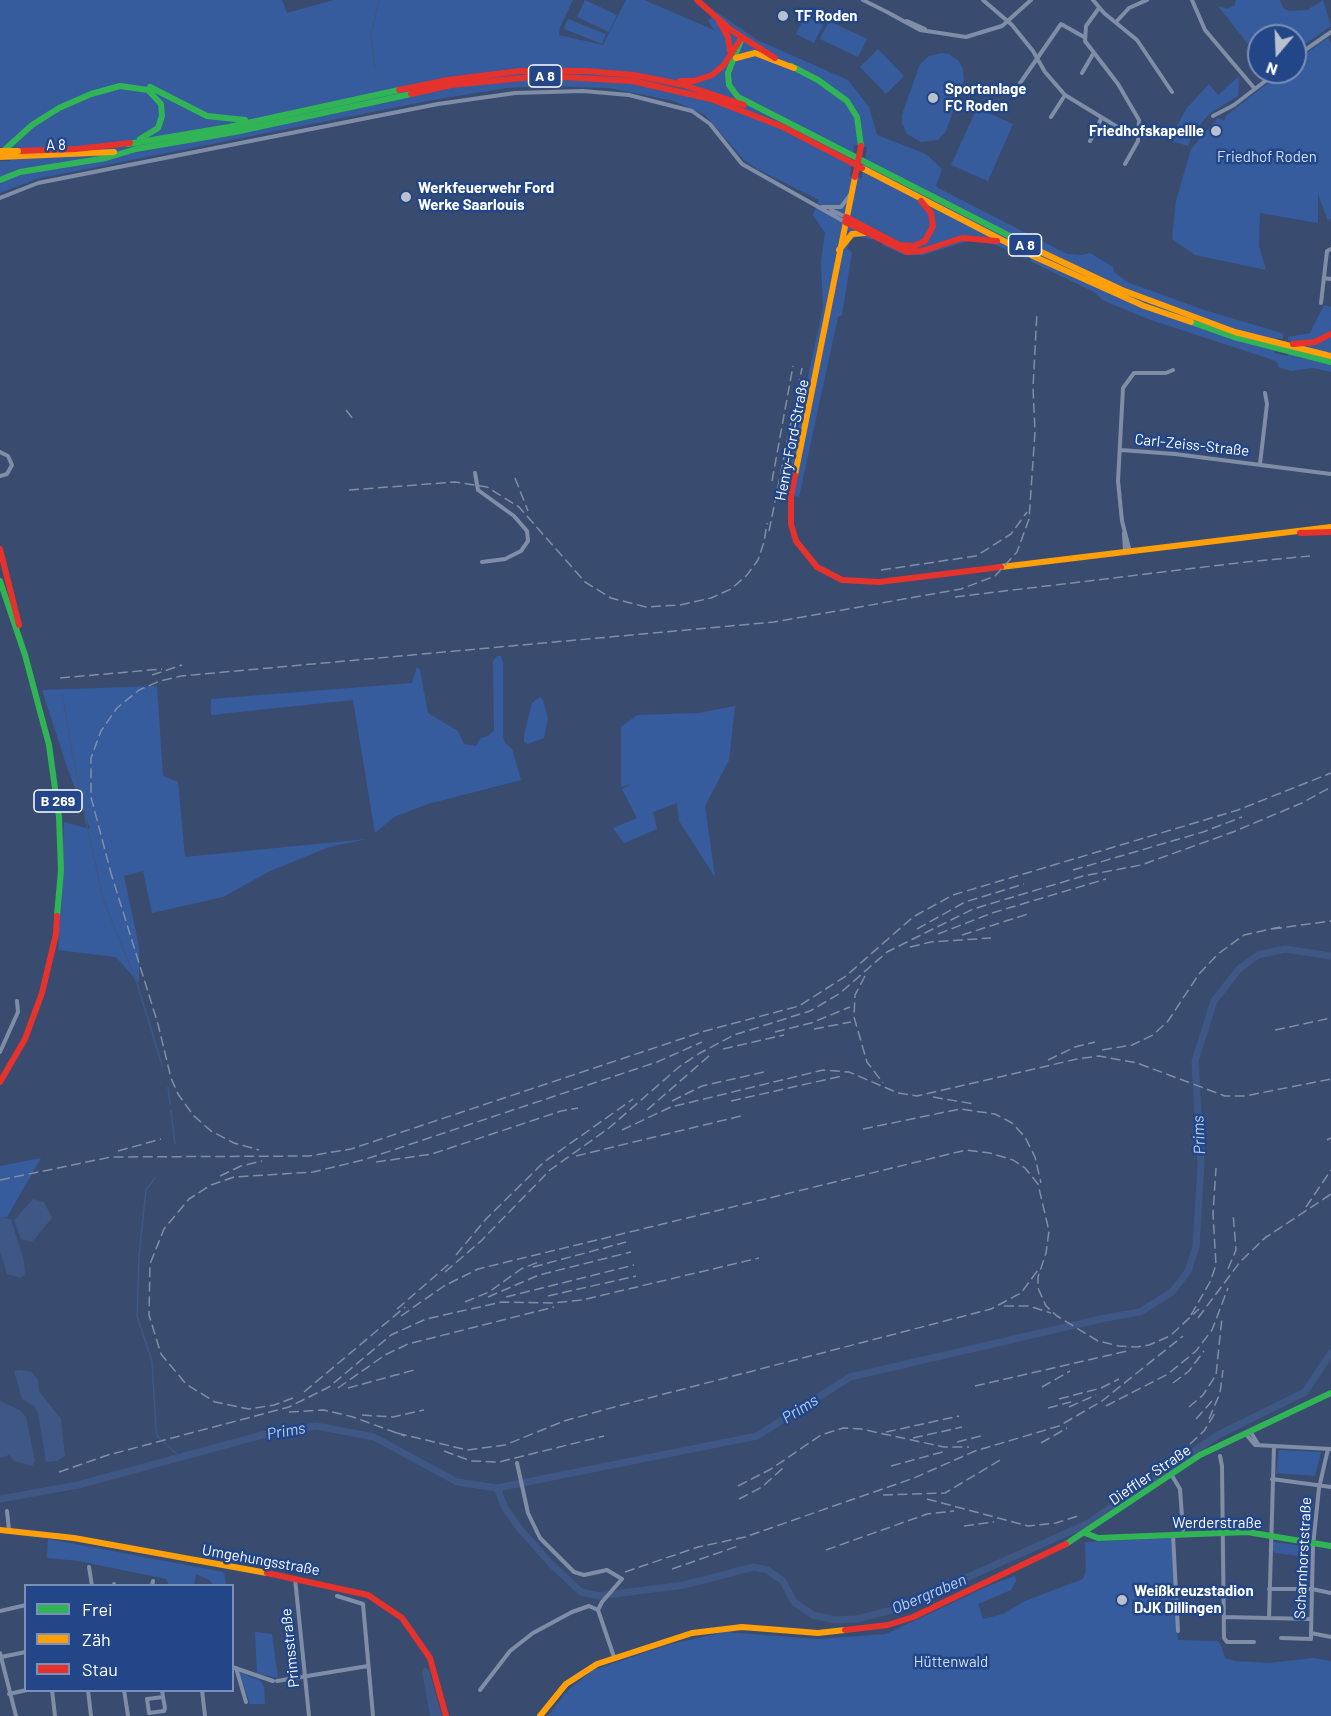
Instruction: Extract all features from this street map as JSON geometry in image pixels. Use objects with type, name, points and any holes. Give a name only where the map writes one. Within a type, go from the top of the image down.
[{"type":"main road","name":"Henry-Ford-Straße","points":[[697,0],[719,21],[742,38],[818,80],[846,101],[856,117],[861,146],[791,497],[793,533],[810,562],[832,576],[859,583],[1331,527]]},
{"type":"main road","points":[[719,21],[730,43],[729,85],[738,97],[763,112]]},
{"type":"main road","points":[[658,79],[686,82],[703,79],[731,58],[742,38]]},
{"type":"main road","points":[[731,58],[755,53],[794,68]]},
{"type":"main road","name":"A 8","points":[[0,153],[128,144],[475,76],[559,70],[609,72],[658,79],[713,93],[763,112],[1079,270],[1179,312],[1276,345]]},
{"type":"main road","name":"A 8","points":[[0,153],[13,157],[76,156],[151,147],[451,85],[499,79],[562,76],[633,81],[683,92],[735,108],[811,140],[1008,243],[1144,306],[1202,327],[1331,356]]},
{"type":"main road","points":[[0,153],[31,123],[58,106],[90,91],[122,83],[153,88],[207,116],[227,120],[262,119]]},
{"type":"main road","points":[[0,153],[32,125],[59,108],[91,93],[120,86],[148,90],[158,99],[162,110],[161,122],[154,132],[128,144]]},
{"type":"main road","points":[[0,180],[20,172],[106,158],[136,149]]},
{"type":"main road","points":[[884,240],[908,246],[920,244],[929,236],[933,226],[931,213],[912,194]]},
{"type":"main road","points":[[845,219],[873,235],[914,252],[970,237],[1008,243]]},
{"type":"main road","points":[[839,250],[852,234],[873,235]]},
{"type":"main road","points":[[1291,348],[1315,342],[1331,334]]},
{"type":"main road","name":"A 8","points":[[1291,348],[1331,362]]},
{"type":"main road","name":"Henry-Ford-Straße","points":[[1280,533],[1331,532]]},
{"type":"main road","points":[[0,549],[25,655]]},
{"type":"main road","name":"B 269","points":[[0,582],[40,708],[55,781],[61,836],[61,888],[53,950],[42,993],[25,1039],[0,1082]]},
{"type":"main road","name":"Dieffler Straße","points":[[540,1716],[572,1680],[597,1664],[692,1632],[742,1627],[818,1633],[888,1624],[913,1617],[1036,1560],[1088,1531],[1171,1474],[1248,1432],[1331,1393]]},
{"type":"main road","name":"Umgehungsstraße","points":[[0,1530],[64,1536],[295,1578],[359,1592],[387,1606],[417,1635],[430,1658],[446,1716]]},
{"type":"main road","name":"Werderstraße","points":[[1088,1531],[1101,1538],[1223,1532],[1269,1535],[1331,1546]]},
{"type":"street","points":[[863,0],[936,33],[958,37],[974,36],[1009,22],[1031,0]]},
{"type":"street","points":[[985,0],[1009,22],[1065,95],[1101,119],[1139,137],[1153,136]]},
{"type":"street","points":[[1093,0],[1099,8],[1137,40],[1172,92]]},
{"type":"street","points":[[1116,22],[1129,8],[1147,0]]},
{"type":"street","points":[[1192,0],[1204,30],[1255,89]]},
{"type":"street","points":[[1084,37],[1089,21],[1099,8]]},
{"type":"street","points":[[1016,89],[1063,23],[1084,37],[1093,54],[1118,84],[1137,116],[1139,137],[1125,164]]},
{"type":"street","points":[[1307,49],[1331,32]]},
{"type":"street","points":[[1082,73],[1093,54]]},
{"type":"street","points":[[1213,116],[1234,105],[1261,84]]},
{"type":"street","points":[[0,198],[38,183],[438,104],[515,93],[583,91],[629,95],[692,111],[707,122],[742,164],[845,219]]},
{"type":"street","points":[[1051,117],[1065,95]]},
{"type":"street","points":[[1090,141],[1101,119]]},
{"type":"street","points":[[821,207],[841,207],[852,191]]},
{"type":"street","points":[[827,208],[845,219]]},
{"type":"street","points":[[1320,303],[1328,251],[1331,249]]},
{"type":"street","points":[[1324,278],[1331,279]]},
{"type":"street","name":"Carl-Zeiss-Straße","points":[[1127,552],[1118,481],[1123,391],[1127,380],[1137,372],[1166,373],[1173,370]]},
{"type":"street","name":"Carl-Zeiss-Straße","points":[[1260,465],[1267,404],[1265,393]]},
{"type":"street","name":"Carl-Zeiss-Straße","points":[[1121,450],[1175,454],[1331,474]]},
{"type":"street","points":[[0,453],[8,456],[12,465],[7,474],[0,476]]},
{"type":"street","points":[[475,473],[478,490],[514,516],[527,531],[528,541],[521,551],[505,558],[482,562]]},
{"type":"street","points":[[0,1052],[18,1012],[16,1001]]},
{"type":"street","points":[[1248,1432],[1252,1444],[1330,1449]]},
{"type":"street","points":[[1269,1618],[1269,1535],[1274,1446]]},
{"type":"street","name":"Scharnhorststraße","points":[[1311,1633],[1313,1542],[1320,1483],[1330,1449]]},
{"type":"street","points":[[1220,1456],[1224,1641],[1254,1642]]},
{"type":"street","points":[[517,1463],[525,1500],[536,1531],[563,1563],[574,1572],[584,1575],[612,1572],[622,1579],[598,1610],[614,1657]]},
{"type":"street","points":[[1171,1474],[1180,1490],[1183,1530]]},
{"type":"street","points":[[1272,1479],[1320,1483],[1331,1487]]},
{"type":"street","points":[[8,1511],[9,1530]]},
{"type":"street","points":[[1173,1534],[1178,1631]]},
{"type":"street","points":[[89,1568],[92,1584]]},
{"type":"street","name":"Primsstraße","points":[[295,1578],[309,1716]]},
{"type":"street","points":[[1269,1589],[1312,1589],[1331,1593]]},
{"type":"street","points":[[337,1596],[363,1604],[373,1716]]},
{"type":"street","points":[[0,1611],[24,1605]]},
{"type":"street","points":[[480,1690],[510,1651],[533,1633],[572,1612],[589,1606],[598,1610]]},
{"type":"street","points":[[1177,1609],[1224,1608]]},
{"type":"street","points":[[1224,1617],[1311,1619]]},
{"type":"street","points":[[1281,1638],[1311,1639],[1311,1633],[1331,1637]]},
{"type":"street","points":[[16,1716],[1,1658],[24,1652]]},
{"type":"street","points":[[234,1667],[275,1681],[368,1666]]},
{"type":"street","points":[[234,1667],[246,1702]]},
{"type":"street","points":[[9,1694],[24,1691]]},
{"type":"street","points":[[52,1692],[55,1716]]},
{"type":"street","points":[[88,1692],[91,1716]]},
{"type":"street","points":[[124,1692],[128,1716]]},
{"type":"street","points":[[162,1692],[163,1697],[163,1712],[149,1713],[147,1699],[163,1697]]},
{"type":"street","points":[[202,1692],[205,1716]]},
{"type":"green space","points":[[0,0],[282,0],[287,13],[334,0],[573,0],[560,27],[559,35],[603,45],[626,0],[644,0],[714,30],[708,21],[717,12],[757,40],[848,80],[869,107],[877,135],[926,154],[942,169],[936,186],[940,189],[1067,254],[1090,253],[1113,267],[1114,272],[1127,282],[1204,310],[1283,334],[1283,339],[1277,338],[1274,353],[1288,356],[1292,341],[1288,340],[1288,337],[1310,333],[1324,305],[1331,307],[1331,372],[1313,368],[1291,371],[1278,367],[1277,362],[1270,359],[1148,319],[1102,300],[1096,293],[1030,261],[1039,243],[1036,241],[1027,259],[996,245],[972,240],[923,255],[904,255],[882,245],[887,235],[878,230],[872,240],[857,236],[850,241],[847,249],[852,252],[842,315],[838,317],[799,497],[783,492],[823,308],[821,261],[825,233],[813,215],[819,200],[757,169],[744,160],[705,115],[674,101],[609,88],[543,86],[507,88],[432,100],[36,179],[0,193],[0,161],[9,161],[21,148],[0,147]],"holes":[[[854,145],[867,147],[862,178],[850,176]]]},
{"type":"green space","points":[[585,0],[617,15],[609,32],[577,17]]},
{"type":"green space","points":[[1236,0],[1280,0],[1283,8],[1289,11],[1307,10],[1323,0],[1331,26],[1307,43],[1307,24],[1247,24],[1247,43],[1218,6],[1227,9],[1234,6]]},
{"type":"green space","points":[[805,16],[823,25],[814,43],[796,34]]},
{"type":"green space","points":[[568,19],[606,34],[602,44],[564,29]]},
{"type":"green space","points":[[829,21],[867,39],[858,57],[820,39]]},
{"type":"green space","name":"Friedhof Roden","points":[[1328,38],[1331,43],[1331,218],[1328,221],[1318,194],[1318,223],[1260,213],[1259,246],[1266,270],[1195,255],[1172,239],[1176,201],[1191,149],[1218,118],[1224,121],[1227,115],[1267,84],[1307,84],[1307,53]]},
{"type":"green space","points":[[878,49],[904,76],[886,94],[860,67]]},
{"type":"green space","name":"Sportanlage FC Roden","points":[[949,54],[959,61],[963,69],[964,81],[946,131],[938,140],[921,142],[907,134],[902,123],[902,115],[920,64],[929,56]]},
{"type":"green space","points":[[1239,76],[1238,96],[1210,113],[1193,133],[1188,146],[1169,140],[1187,108],[1209,84],[1218,95]]},
{"type":"green space","points":[[977,108],[1013,124],[988,181],[951,165]]},
{"type":"green space","points":[[497,656],[501,656],[503,663],[503,735],[505,743],[512,749],[521,780],[428,804],[394,817],[375,833],[353,700],[211,715],[211,699],[412,683],[417,667],[420,670],[428,713],[458,731],[464,744],[476,746],[481,738],[488,736],[494,730],[493,661]]},
{"type":"green space","points":[[157,686],[163,776],[178,782],[185,857],[367,839],[329,847],[270,871],[223,897],[152,913],[143,871],[124,876],[139,947],[139,983],[116,957],[58,950],[64,822],[90,829],[42,690]]},
{"type":"green space","points":[[540,697],[548,718],[544,738],[527,744],[524,742],[524,735],[532,703]]},
{"type":"green space","points":[[735,706],[729,760],[705,806],[715,877],[679,821],[677,803],[653,812],[657,829],[624,843],[613,828],[637,818],[622,789],[632,784],[621,787],[621,727],[637,715],[699,713]]},
{"type":"green space","points":[[41,1158],[7,1217],[0,1218],[0,1166]]},
{"type":"green space","points":[[1279,1450],[1321,1452],[1315,1476],[1276,1473]]},
{"type":"green space","name":"Hüttenwald","points":[[1171,1538],[1178,1640],[1217,1641],[1220,1643],[1225,1658],[1235,1661],[1268,1663],[1314,1658],[1331,1661],[1331,1716],[548,1716],[567,1691],[593,1670],[671,1644],[725,1632],[817,1639],[886,1634],[988,1586],[1015,1576],[1016,1581],[1011,1590],[978,1604],[983,1619],[1003,1614],[1025,1601],[1083,1579],[1086,1571],[1085,1542]]},
{"type":"green space","points":[[48,1539],[224,1572],[226,1584],[212,1584],[210,1580],[196,1574],[194,1584],[168,1584],[166,1579],[79,1561],[47,1558]]},
{"type":"green space","points":[[1273,1542],[1310,1547],[1309,1557],[1275,1553],[1272,1549]]},
{"type":"green space","points":[[255,1632],[272,1634],[278,1678],[257,1673]]},
{"type":"green space","points":[[239,1672],[261,1681],[264,1687],[265,1704],[250,1704]]},
{"type":"shaded area","points":[[33,1199],[44,1202],[52,1218],[32,1242],[21,1239],[14,1220]]},
{"type":"shaded area","points":[[0,1218],[11,1219],[24,1261],[25,1275],[20,1278],[7,1274],[0,1252]]},
{"type":"shaded area","points":[[14,1371],[32,1372],[38,1380],[39,1391],[61,1419],[65,1456],[57,1461],[46,1462],[38,1413],[34,1406],[22,1399]]},
{"type":"shaded area","points":[[0,1401],[20,1410],[26,1417],[35,1461],[32,1466],[14,1461],[9,1455],[0,1458]]},
{"type":"shaded area","points":[[424,1667],[429,1670],[442,1716],[430,1716],[422,1672]]},
{"type":"waterway","points":[[375,67],[371,34],[379,0]]},
{"type":"waterway","points":[[62,694],[79,789],[103,899],[137,983],[162,1065]]},
{"type":"waterway","name":"Prims","points":[[0,1499],[78,1485],[262,1435],[316,1426],[374,1437],[457,1482],[497,1488],[757,1436],[850,1377],[1105,1318],[1140,1312],[1172,1292],[1188,1271],[1196,1247],[1201,1165],[1195,1061],[1214,1001],[1239,969],[1258,955],[1285,949],[1331,956]]},
{"type":"waterway","points":[[168,1087],[170,1104]]},
{"type":"waterway","points":[[171,1110],[175,1144]]},
{"type":"waterway","points":[[155,1178],[146,1190],[139,1256],[137,1316],[152,1361],[158,1437],[180,1457]]},
{"type":"waterway","name":"Obergraben","points":[[497,1488],[505,1508],[519,1528],[551,1564],[581,1592],[599,1596],[684,1585],[754,1567],[767,1570],[783,1581],[794,1602],[813,1615],[834,1620],[857,1619],[896,1609],[1087,1524],[1218,1435],[1305,1392],[1331,1353]]},
{"type":"railway","points":[[112,877],[91,797],[91,758],[101,731],[117,708],[139,690],[160,681],[181,676],[774,622],[961,589],[995,576],[1017,552],[1029,519],[1035,432],[1033,388],[1037,312]]},
{"type":"railway","points":[[772,481],[793,366]]},
{"type":"railway","points":[[769,531],[802,368]]},
{"type":"railway","points":[[346,410],[353,419]]},
{"type":"railway","points":[[515,478],[528,511]]},
{"type":"railway","points":[[349,490],[455,482],[487,487],[519,507],[585,582],[611,598],[646,607],[680,605],[711,598],[731,589],[747,575],[758,560],[767,523]]},
{"type":"railway","points":[[881,570],[976,556],[1011,534],[1027,512]]},
{"type":"railway","points":[[955,597],[1310,556]]},
{"type":"railway","points":[[152,675],[182,665]]},
{"type":"railway","points":[[60,678],[162,669]]},
{"type":"railway","points":[[0,1180],[111,1157],[309,1156],[351,1149],[705,1031],[799,1006],[846,976],[913,917],[953,895],[1238,810],[1331,773]]},
{"type":"railway","points":[[445,1272],[481,1241],[550,1170],[609,1128],[679,1067],[700,1053],[734,1035],[810,1011],[839,994],[887,952],[973,909],[1083,876],[1141,865],[1233,832],[1302,803],[1331,787]]},
{"type":"railway","points":[[1073,870],[1203,832],[1242,817]]},
{"type":"railway","points":[[110,870],[158,1024],[171,1078],[178,1094],[193,1115],[211,1131],[234,1143],[259,1150]]},
{"type":"railway","points":[[938,934],[992,913],[1106,879]]},
{"type":"railway","points":[[917,929],[965,902],[1024,884]]},
{"type":"railway","points":[[962,935],[1028,914]]},
{"type":"railway","points":[[1272,929],[1331,921]]},
{"type":"railway","points":[[1102,1050],[1132,1045],[1153,1035],[1168,1021],[1199,974],[1218,954],[1244,935],[1280,927]]},
{"type":"railway","points":[[910,947],[931,942],[991,938]]},
{"type":"railway","points":[[865,976],[855,995],[854,1017],[867,1062],[883,1083]]},
{"type":"railway","points":[[775,1032],[811,1023],[850,1007]]},
{"type":"railway","points":[[1275,1030],[1331,1018]]},
{"type":"railway","points":[[814,1029],[851,1022]]},
{"type":"railway","points":[[723,1049],[784,1035]]},
{"type":"railway","points":[[293,1398],[274,1405],[249,1409],[215,1402],[186,1384],[161,1354],[149,1315],[150,1264],[164,1229],[189,1199],[211,1185],[234,1177],[313,1172],[363,1160],[657,1062],[702,1042]]},
{"type":"railway","points":[[1048,1060],[1075,1047],[1095,1042]]},
{"type":"railway","points":[[647,1110],[710,1055]]},
{"type":"railway","points":[[622,1130],[671,1107],[823,1070],[849,1072],[898,1093],[917,1096],[1099,1056],[1137,1063],[1225,1096],[1245,1096],[1331,1079]]},
{"type":"railway","points":[[672,1101],[702,1086],[764,1072]]},
{"type":"railway","points":[[731,1101],[842,1076]]},
{"type":"railway","points":[[933,1097],[974,1104]]},
{"type":"railway","points":[[456,1255],[486,1219],[544,1162],[633,1099]]},
{"type":"railway","points":[[376,1162],[432,1154],[561,1111],[578,1108]]},
{"type":"railway","points":[[863,1129],[960,1109],[995,1114],[1012,1123],[1025,1137],[1035,1157],[1041,1183]]},
{"type":"railway","points":[[576,1156],[741,1116]]},
{"type":"railway","points":[[1327,1140],[1331,1138]]},
{"type":"railway","points":[[118,1151],[161,1139]]},
{"type":"railway","points":[[401,1316],[444,1286],[478,1269],[966,1150],[990,1153],[1013,1160],[1025,1168],[1038,1184],[1049,1231],[1046,1253],[1038,1277],[1038,1288],[1046,1306],[1057,1316],[1098,1341],[1137,1347],[1149,1345],[1170,1336],[1199,1309]]},
{"type":"railway","points":[[220,1176],[241,1166],[262,1161]]},
{"type":"railway","points":[[1191,1315],[1210,1282],[1216,1265],[1213,1214],[1216,1168]]},
{"type":"railway","points":[[1306,1207],[1331,1170]]},
{"type":"railway","points":[[1262,1240],[1331,1194]]},
{"type":"railway","points":[[1228,1269],[1236,1250],[1233,1213]]},
{"type":"railway","points":[[1198,1318],[1240,1262],[1267,1236]]},
{"type":"railway","points":[[533,1267],[626,1242]]},
{"type":"railway","points":[[488,1297],[539,1275],[631,1252]]},
{"type":"railway","points":[[59,1472],[108,1455],[289,1407],[329,1387],[391,1335],[426,1319],[502,1302],[553,1303],[582,1300],[759,1258]]},
{"type":"railway","points":[[465,1302],[489,1292],[521,1269],[541,1261]]},
{"type":"railway","points":[[397,1309],[449,1264]]},
{"type":"railway","points":[[506,1297],[634,1265]]},
{"type":"railway","points":[[397,1433],[467,1450],[505,1445],[564,1421],[991,1309],[1021,1293],[1038,1270]]},
{"type":"railway","points":[[548,1296],[636,1276]]},
{"type":"railway","points":[[1106,1406],[1168,1374],[1196,1351],[1212,1330],[1228,1288]]},
{"type":"railway","points":[[1004,1306],[1029,1306],[1051,1313]]},
{"type":"railway","points":[[304,1392],[405,1307]]},
{"type":"railway","points":[[338,1388],[385,1355],[408,1344],[554,1307]]},
{"type":"railway","points":[[1189,1407],[1203,1395],[1216,1375],[1222,1317]]},
{"type":"railway","points":[[625,1572],[698,1547],[745,1537],[914,1478],[975,1451],[1059,1426],[1102,1401],[1183,1336]]},
{"type":"railway","points":[[975,1386],[1127,1351]]},
{"type":"railway","points":[[1173,1383],[1189,1371],[1204,1351]]},
{"type":"railway","points":[[348,1388],[414,1370]]},
{"type":"railway","points":[[1209,1419],[1220,1393],[1223,1370]]},
{"type":"railway","points":[[1042,1387],[1070,1371]]},
{"type":"railway","points":[[1059,1399],[1101,1388],[1119,1379]]},
{"type":"railway","points":[[1069,1407],[1096,1395]]},
{"type":"railway","points":[[1196,1419],[1212,1401]]},
{"type":"railway","points":[[1048,1408],[1071,1402]]},
{"type":"railway","points":[[289,1412],[324,1410],[353,1417],[405,1436]]},
{"type":"railway","points":[[362,1415],[393,1417],[424,1410]]},
{"type":"railway","points":[[1190,1444],[1204,1431],[1215,1413]]},
{"type":"railway","points":[[886,1432],[959,1416]]},
{"type":"railway","points":[[913,1438],[962,1427]]},
{"type":"railway","points":[[738,1486],[771,1469],[821,1435],[843,1428],[861,1429],[944,1447],[969,1447]]},
{"type":"railway","points":[[1041,1443],[1067,1428]]},
{"type":"railway","points":[[444,1451],[471,1461],[499,1462],[604,1436]]},
{"type":"railway","points":[[957,1442],[981,1436]]},
{"type":"railway","points":[[891,1466],[946,1451]]},
{"type":"railway","points":[[883,1495],[945,1493],[1002,1459]]},
{"type":"railway","points":[[739,1499],[762,1487],[783,1468]]},
{"type":"railway","points":[[927,1499],[1028,1526],[1056,1523],[1081,1515]]},
{"type":"railway","points":[[826,1550],[927,1514],[954,1511]]},
{"type":"railway","points":[[964,1526],[994,1522]]},
{"type":"railway","points":[[672,1569],[738,1546]]},
{"type":"traffic: fast","points":[[742,38],[728,73],[729,85],[738,97],[1039,251]]},
{"type":"traffic: fast","points":[[791,66],[818,80],[847,101],[857,117],[861,146]]},
{"type":"traffic: fast","points":[[0,154],[32,125],[59,108],[91,94],[120,86],[148,90],[161,104],[162,116],[158,128],[140,139]]},
{"type":"traffic: fast","points":[[150,87],[207,116],[245,120]]},
{"type":"traffic: fast","points":[[128,144],[229,127],[399,90]]},
{"type":"traffic: fast","points":[[0,180],[20,172],[106,158],[136,149],[235,132],[411,94]]},
{"type":"traffic: fast","points":[[1191,322],[1234,337],[1331,362]]},
{"type":"traffic: fast","points":[[0,581],[25,655],[49,745],[59,817],[61,870],[57,916]]},
{"type":"traffic: fast","points":[[1066,1544],[1200,1455],[1331,1393]]},
{"type":"traffic: fast","points":[[1085,1533],[1098,1538],[1247,1532],[1331,1546]]},
{"type":"traffic: slow","points":[[736,58],[755,53],[794,68]]},
{"type":"traffic: slow","points":[[0,151],[18,151]]},
{"type":"traffic: slow","points":[[0,157],[114,152]]},
{"type":"traffic: slow","points":[[862,168],[1033,256],[1144,306],[1191,322]]},
{"type":"traffic: slow","points":[[795,475],[855,177]]},
{"type":"traffic: slow","points":[[839,250],[852,234],[865,233]]},
{"type":"traffic: slow","points":[[1039,251],[1122,290],[1235,332],[1331,356]]},
{"type":"traffic: slow","points":[[1001,567],[1331,527]]},
{"type":"traffic: slow","points":[[0,1530],[74,1538],[267,1573]]},
{"type":"traffic: slow","points":[[540,1716],[566,1684],[597,1664],[692,1633],[742,1627],[818,1633],[845,1630]]},
{"type":"traffic: jam","points":[[697,0],[731,30],[775,58]]},
{"type":"traffic: jam","points":[[719,21],[728,37],[730,51]]},
{"type":"traffic: jam","points":[[680,81],[694,81],[712,75],[724,65],[740,40]]},
{"type":"traffic: jam","points":[[399,90],[448,80],[520,71],[586,71],[634,75],[684,85],[744,105]]},
{"type":"traffic: jam","points":[[411,94],[451,85],[543,76],[632,81],[711,99],[783,127],[862,168]]},
{"type":"traffic: jam","points":[[18,151],[76,149],[130,143]]},
{"type":"traffic: jam","points":[[855,177],[861,146]]},
{"type":"traffic: jam","points":[[846,217],[899,245],[914,246],[925,241],[933,226],[931,213],[921,201]]},
{"type":"traffic: jam","points":[[845,222],[907,252],[922,251],[962,238],[997,241]]},
{"type":"traffic: jam","points":[[1293,344],[1315,342],[1331,334]]},
{"type":"traffic: jam","points":[[795,475],[791,497],[791,524],[796,541],[817,567],[842,580],[879,582],[1001,567]]},
{"type":"traffic: jam","points":[[1300,533],[1331,532]]},
{"type":"traffic: jam","points":[[0,549],[19,625]]},
{"type":"traffic: jam","points":[[0,1082],[25,1039],[42,993],[56,934],[57,916]]},
{"type":"traffic: jam","points":[[845,1630],[888,1625],[913,1617],[1066,1544]]},
{"type":"traffic: jam","points":[[267,1573],[368,1595],[402,1618],[430,1658],[446,1716]]},
{"type":"place","name":"TF Roden","points":[[783,16]]},
{"type":"place","name":"Sportanlage FC Roden","points":[[933,98]]},
{"type":"place","name":"Friedhofskapellle","points":[[1216,131]]},
{"type":"place","name":"Werkfeuerwehr Ford Werke Saarlouis","points":[[406,197]]},
{"type":"place","name":"Weißkreuzstadion DJK Dillingen","points":[[1122,1600]]}]
